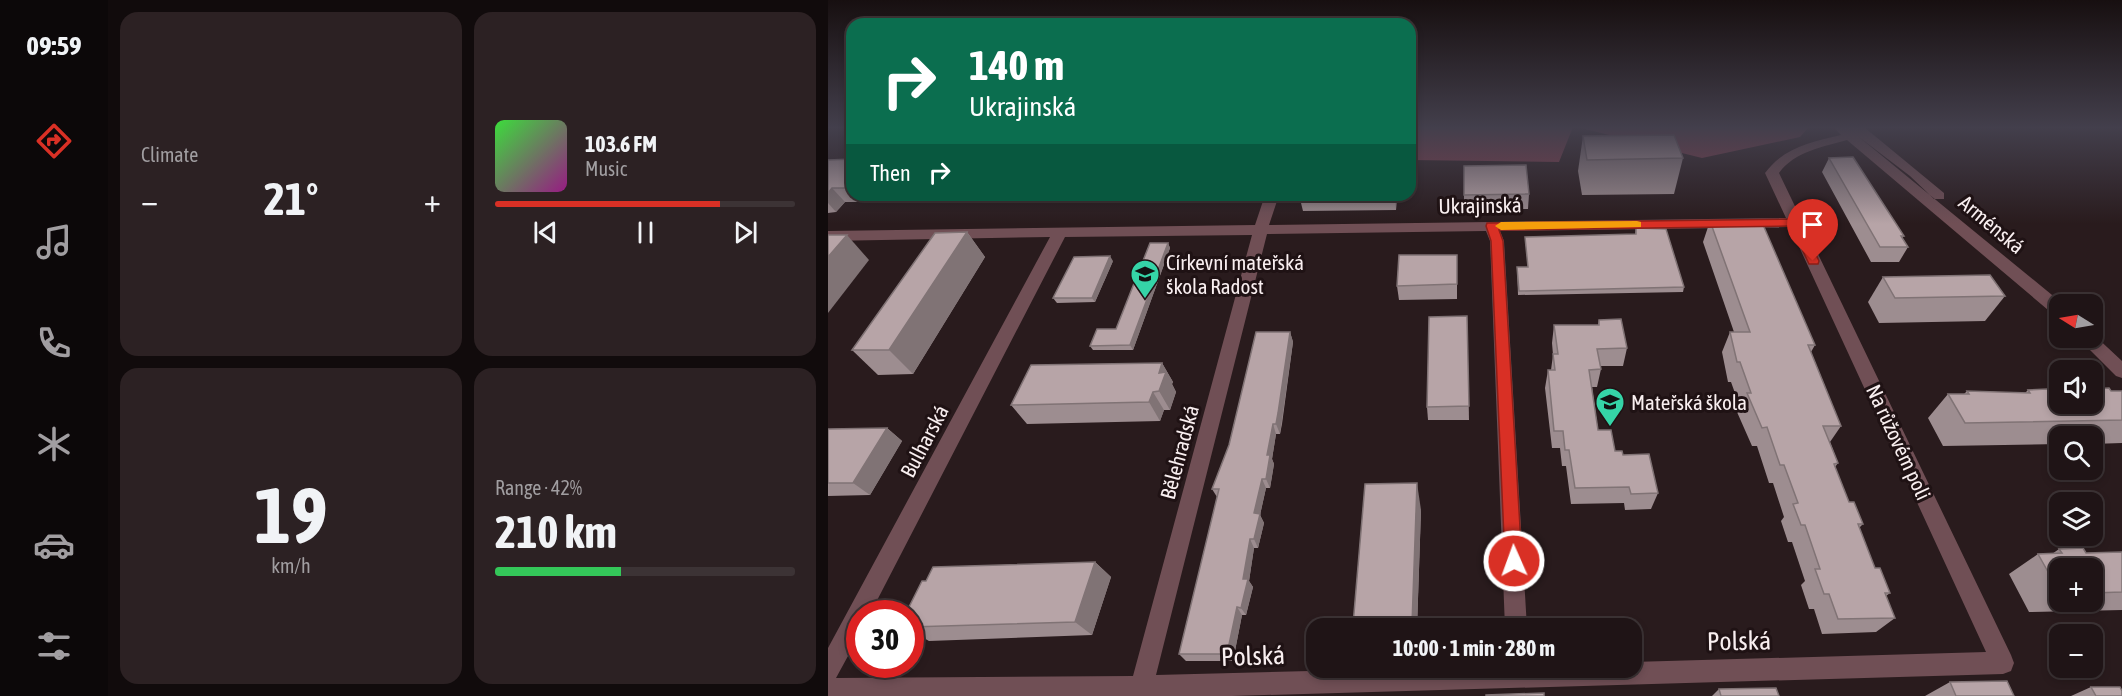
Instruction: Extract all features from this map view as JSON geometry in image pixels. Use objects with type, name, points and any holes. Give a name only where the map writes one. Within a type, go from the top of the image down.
[{"type":"street","points":[[1781,159],[1772,173],[1795,222]]},
{"type":"street","name":"Arménská","points":[[1879,159],[2049,301]]},
{"type":"street","points":[[1895,159],[1915,173],[2046,298]]},
{"type":"street","name":"Bělehradská","points":[[1141,687],[1270,201]]},
{"type":"street","name":"Ukrajinská","points":[[828,236],[1795,222]]},
{"type":"street","name":"Na růžovém poli","points":[[1795,222],[2003,663]]},
{"type":"street","points":[[1491,226],[1498,253],[1516,618]]},
{"type":"street","name":"Bulharská","points":[[828,671],[1060,233]]},
{"type":"street","points":[[2098,348],[2122,371]]},
{"type":"street","name":"Polská","points":[[1642,669],[2003,663]]},
{"type":"street","name":"Polská","points":[[828,690],[1141,687],[1353,678]]},
{"type":"shaded area","points":[[1416,159],[1560,159],[1559,162],[1416,160]]},
{"type":"building","points":[[846,159],[846,188],[832,188],[828,193],[828,160]]},
{"type":"building","points":[[1830,159],[1855,159],[1904,236],[1901,236],[1908,247],[1880,247]]},
{"type":"building","points":[[1526,165],[1529,194],[1464,195],[1464,166]]},
{"type":"building","points":[[1761,220],[1815,345],[1808,345],[1841,426],[1823,426],[1838,463],[1834,464],[1849,502],[1854,502],[1863,524],[1858,524],[1875,568],[1880,568],[1890,593],[1885,593],[1895,618],[1838,619],[1829,594],[1824,594],[1815,569],[1820,569],[1805,525],[1801,525],[1793,504],[1798,503],[1784,465],[1780,465],[1767,427],[1762,428],[1747,393],[1751,393],[1740,362],[1737,362],[1730,332],[1750,332],[1710,221]]},
{"type":"building","points":[[1636,228],[1666,229],[1684,287],[1519,291],[1517,267],[1528,267],[1525,237],[1636,234]]},
{"type":"building","points":[[967,232],[889,350],[852,350],[935,233]]},
{"type":"building","points":[[828,235],[847,235],[828,257]]},
{"type":"building","points":[[1150,243],[1168,243],[1130,345],[1090,346],[1097,329],[1116,329]]},
{"type":"building","points":[[1399,255],[1457,255],[1457,284],[1397,286]]},
{"type":"building","points":[[1110,256],[1092,298],[1053,298],[1074,257]]},
{"type":"building","points":[[1990,275],[2005,296],[1895,298],[1883,277]]},
{"type":"building","points":[[1467,316],[1469,406],[1427,407],[1429,317]]},
{"type":"building","points":[[1621,319],[1627,348],[1597,349],[1601,369],[1589,370],[1598,430],[1611,430],[1615,451],[1622,451],[1623,455],[1649,454],[1658,493],[1631,494],[1629,487],[1575,488],[1569,450],[1565,450],[1563,431],[1554,431],[1548,370],[1555,370],[1553,354],[1558,354],[1554,325],[1599,325],[1599,320]]},
{"type":"building","points":[[1256,332],[1290,332],[1276,424],[1273,424],[1267,455],[1270,455],[1266,479],[1262,479],[1254,513],[1260,514],[1254,539],[1250,539],[1243,579],[1248,579],[1241,608],[1237,607],[1227,654],[1179,654],[1219,489],[1212,489],[1229,445]]},
{"type":"building","points":[[1162,363],[1159,373],[1166,372],[1159,391],[1153,392],[1149,402],[1011,405],[1031,365]]},
{"type":"building","points":[[2103,388],[2122,391],[2122,420],[1965,423],[1948,394],[1969,394],[1967,391],[2030,393],[2028,390],[2048,389],[2049,414],[2103,414]]},
{"type":"building","points":[[887,428],[853,483],[828,483],[828,429]]},
{"type":"building","points":[[1417,483],[1412,618],[1354,618],[1365,484]]},
{"type":"building","points":[[2083,548],[2086,553],[2122,552],[2122,592],[2103,593],[2103,558],[2049,558],[2049,574],[2038,554],[2062,553],[2059,549]]},
{"type":"building","points":[[1095,562],[1075,622],[924,627],[924,600],[912,600],[922,581],[926,581],[933,567]]},
{"type":"building","points":[[2007,681],[2014,696],[1956,696],[1950,682]]},
{"type":"building","points":[[2091,687],[2120,687],[2122,696],[2096,696]]},
{"type":"building","points":[[1776,688],[1779,696],[1721,696],[1719,689]]},
{"type":"building","points":[[1544,693],[1544,696],[1486,696],[1486,695]]},
{"type":"slow traffic","points":[[1501,226],[1637,225]]},
{"type":"place","name":"Církevní mateřská škola Radost","points":[[1145,300]]},
{"type":"place","name":"Mateřská škola","points":[[1610,428]]},
{"type":"route","points":[[1514,561],[1497,241],[1491,226],[1795,222],[1813,261]]}]
